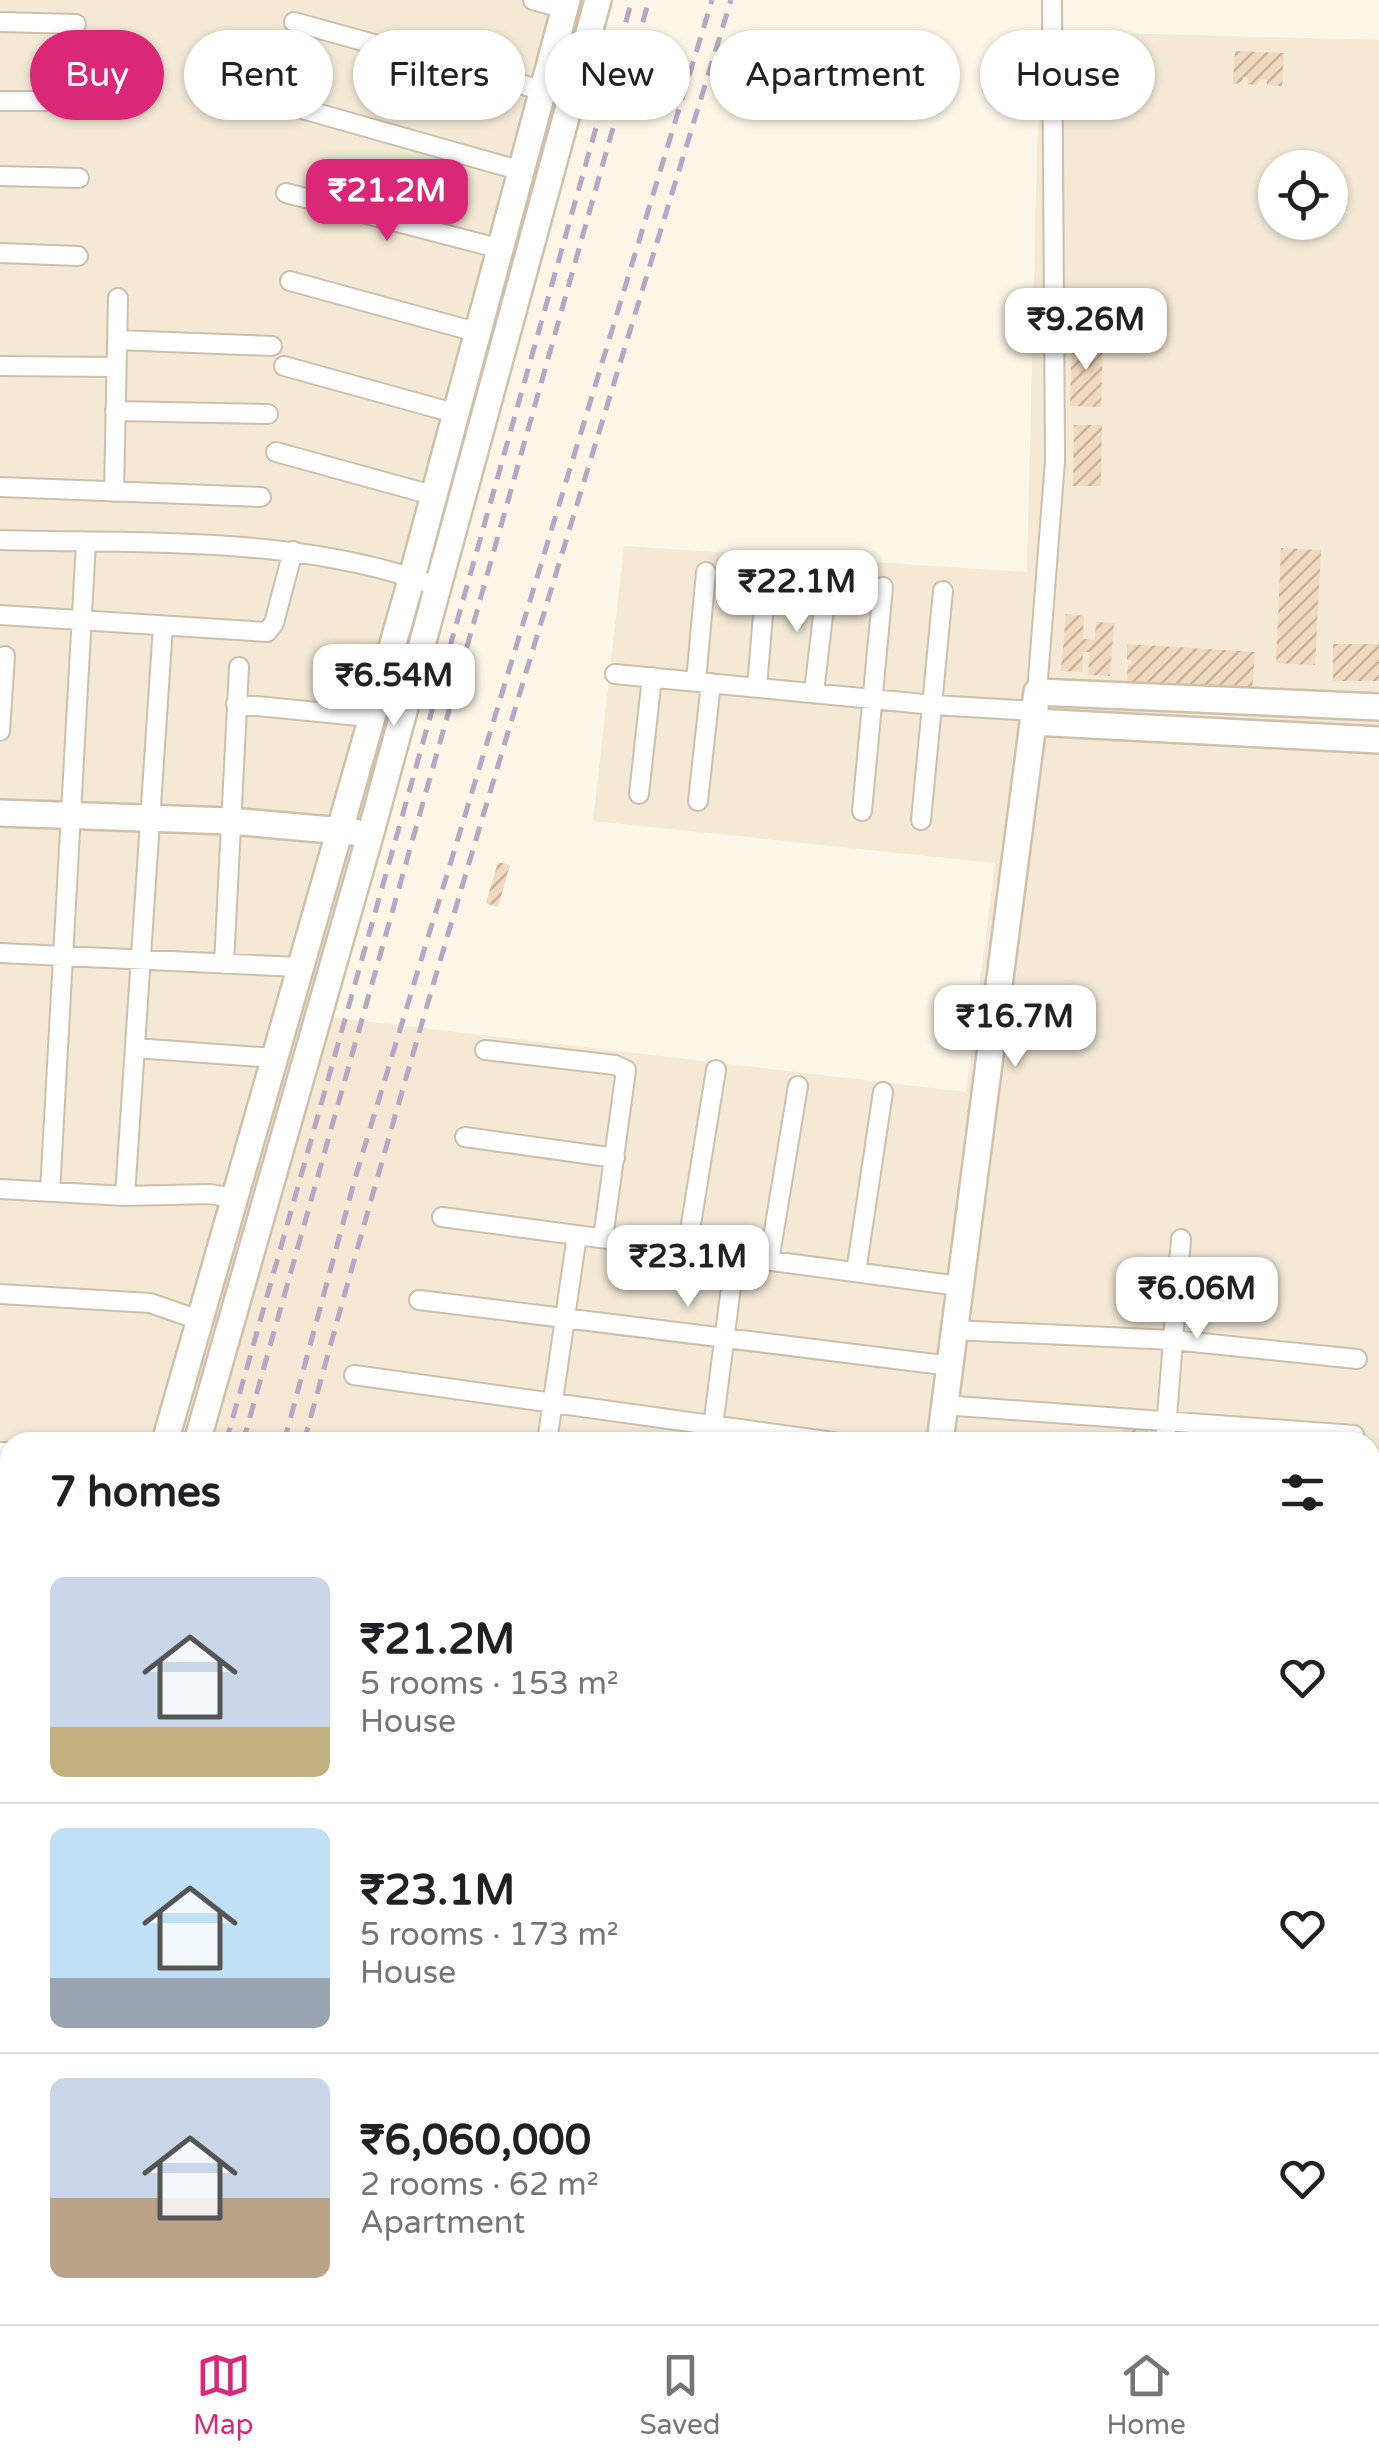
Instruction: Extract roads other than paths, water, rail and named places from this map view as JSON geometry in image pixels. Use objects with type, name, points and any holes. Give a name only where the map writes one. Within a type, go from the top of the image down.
[{"type":"street","points":[[168,1432],[412,577],[566,5],[533,0]]},
{"type":"street","points":[[200,1432],[372,832],[598,0]]},
{"type":"street","points":[[941,1432],[1035,708],[1055,461],[1052,0]]},
{"type":"street","points":[[0,22],[76,24]]},
{"type":"street","points":[[294,22],[544,91]]},
{"type":"street","points":[[0,101],[30,101]]},
{"type":"street","points":[[333,118],[522,171]]},
{"type":"street","points":[[0,176],[80,178]]},
{"type":"street","points":[[286,193],[501,249]]},
{"type":"street","points":[[0,253],[78,256]]},
{"type":"street","points":[[290,282],[476,332]]},
{"type":"street","points":[[114,492],[118,298]]},
{"type":"street","points":[[117,340],[272,346]]},
{"type":"street","points":[[0,366],[116,367]]},
{"type":"street","points":[[284,366],[454,413]]},
{"type":"street","points":[[115,411],[268,414]]},
{"type":"street","points":[[276,452],[432,495]]},
{"type":"street","points":[[0,488],[260,497]]},
{"type":"street","points":[[0,540],[293,551],[412,577],[438,587]]},
{"type":"street","points":[[50,1192],[86,542]]},
{"type":"street","points":[[0,615],[267,632],[274,623],[293,551]]},
{"type":"street","points":[[698,800],[706,572]]},
{"type":"street","points":[[757,687],[766,578]]},
{"type":"street","points":[[814,692],[826,582]]},
{"type":"street","points":[[862,811],[883,587]]},
{"type":"street","points":[[921,820],[942,591]]},
{"type":"street","points":[[125,1196],[163,626]]},
{"type":"street","points":[[0,730],[5,656]]},
{"type":"street","points":[[224,964],[238,668]]},
{"type":"street","points":[[615,674],[934,705],[1379,707]]},
{"type":"street","points":[[639,794],[652,678]]},
{"type":"street","points":[[236,704],[369,717]]},
{"type":"street","points":[[1035,708],[1379,740]]},
{"type":"street","points":[[0,812],[72,818],[230,820],[372,832]]},
{"type":"street","points":[[0,953],[299,968]]},
{"type":"street","points":[[135,1048],[274,1058]]},
{"type":"street","points":[[484,1050],[623,1066],[627,1077],[603,1238]]},
{"type":"street","points":[[688,1250],[716,1070]]},
{"type":"street","points":[[768,1260],[798,1086]]},
{"type":"street","points":[[856,1272],[884,1092]]},
{"type":"street","points":[[465,1138],[615,1158]]},
{"type":"street","points":[[0,1189],[125,1196],[210,1194],[234,1198]]},
{"type":"street","points":[[442,1217],[959,1286]]},
{"type":"street","points":[[549,1432],[577,1235]]},
{"type":"street","points":[[1166,1432],[1181,1238]]},
{"type":"street","points":[[713,1432],[735,1256]]},
{"type":"street","points":[[0,1294],[150,1302],[199,1320]]},
{"type":"street","points":[[419,1300],[950,1366]]},
{"type":"street","points":[[953,1330],[1174,1340],[1357,1359]]},
{"type":"street","points":[[354,1375],[553,1403],[703,1432]]},
{"type":"street","points":[[944,1405],[1314,1432]]},
{"type":"railway","points":[[229,1432],[632,0]]},
{"type":"railway","points":[[246,1432],[649,0]]},
{"type":"railway","points":[[287,1432],[356,1175],[712,0]]},
{"type":"railway","points":[[307,1432],[458,900],[731,0]]}]
